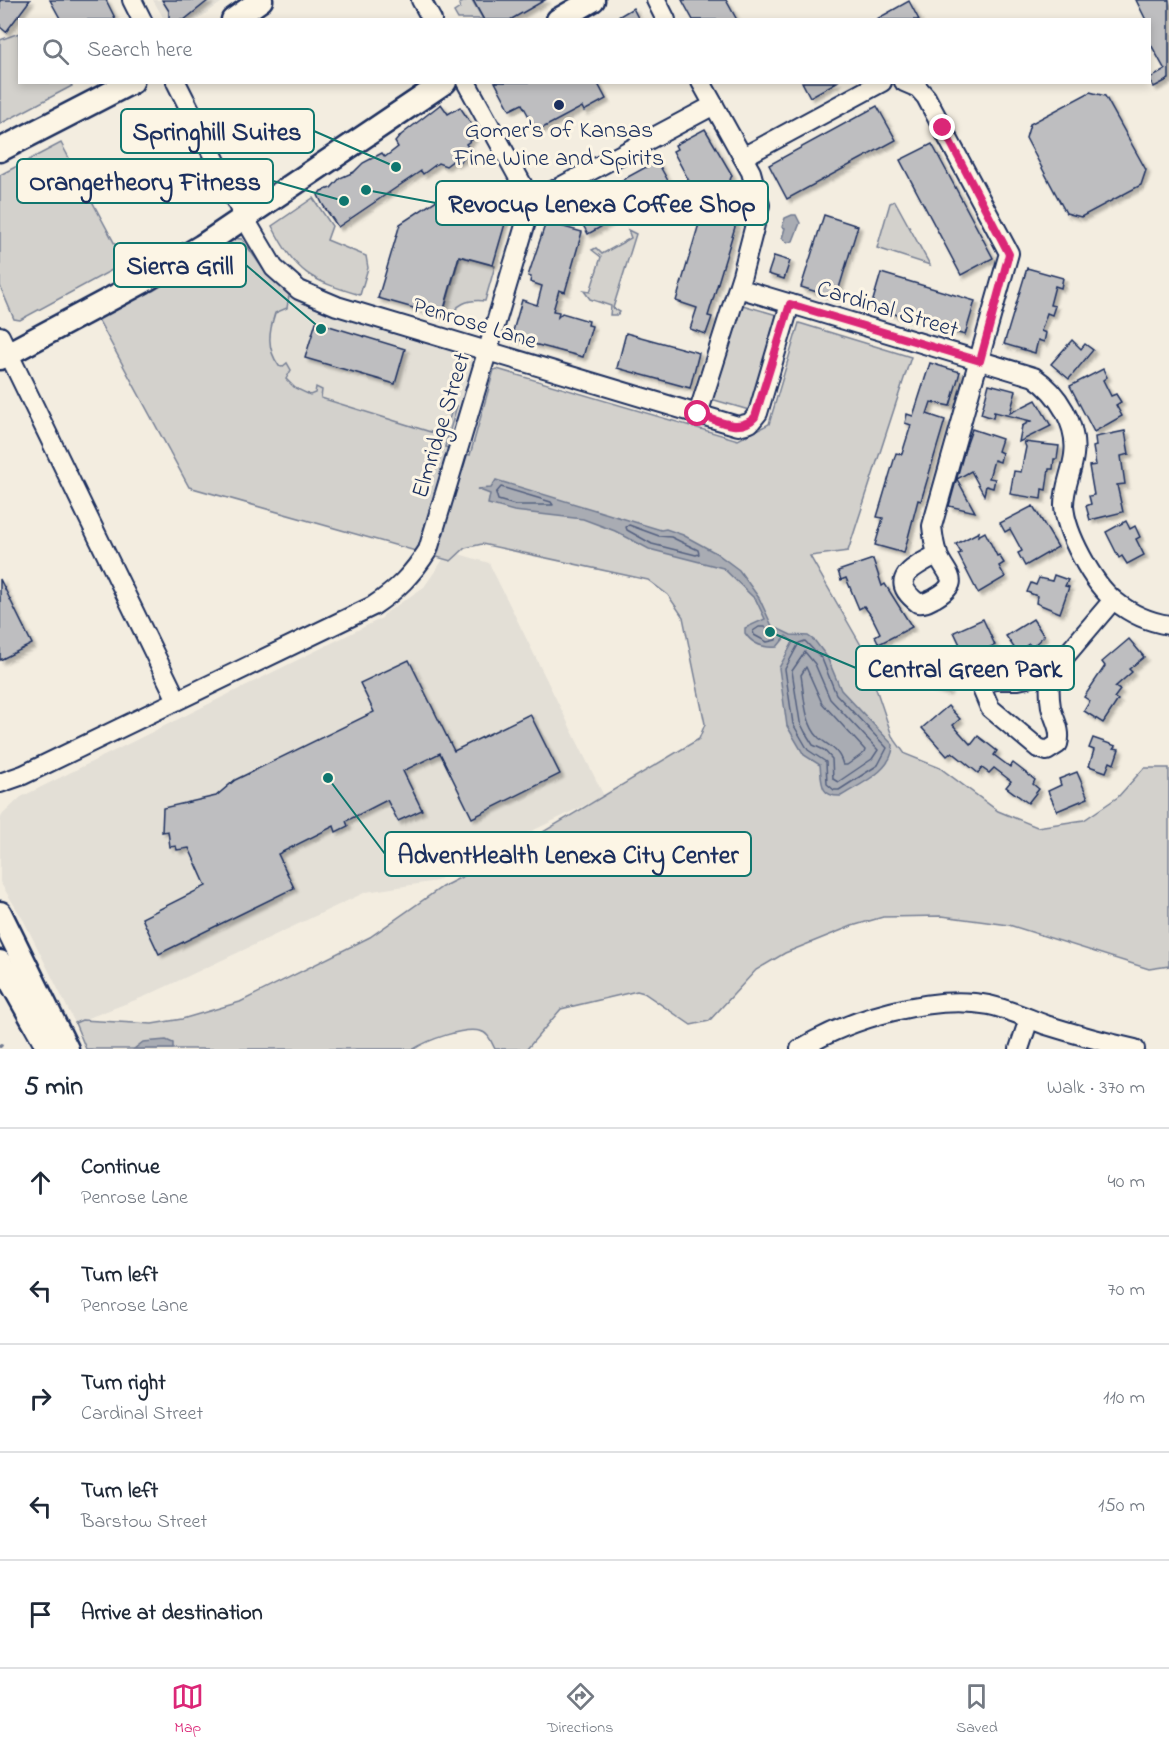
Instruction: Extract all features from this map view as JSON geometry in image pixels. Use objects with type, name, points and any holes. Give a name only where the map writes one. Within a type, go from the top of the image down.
[{"type":"main road","points":[[236,18],[261,0]]},
{"type":"main road","points":[[562,18],[593,0]]},
{"type":"main road","points":[[0,150],[128,84]]},
{"type":"main road","points":[[3,349],[144,281],[245,219],[442,84]]},
{"type":"main road","points":[[0,913],[68,1049]]},
{"type":"main road","points":[[0,962],[49,1049]]},
{"type":"street","points":[[132,0],[141,18]]},
{"type":"street","points":[[421,0],[431,18]]},
{"type":"street","points":[[656,0],[665,18]]},
{"type":"street","name":"Penrose Lane","points":[[177,84],[245,219],[274,268],[299,290],[337,306],[738,426],[745,426],[755,417],[790,304]]},
{"type":"street","points":[[467,84],[532,202],[714,105]]},
{"type":"street","points":[[698,414],[738,288],[760,205],[751,172],[702,84]]},
{"type":"street","points":[[743,157],[878,84]]},
{"type":"street","points":[[908,84],[918,88],[926,97],[1009,254],[980,361],[934,513],[932,526],[938,554]]},
{"type":"street","name":"Elmridge Street","points":[[18,777],[373,606],[410,577],[428,550],[532,202]]},
{"type":"street","name":"Cardinal Street","points":[[738,288],[1034,377],[1055,396],[1065,413],[1075,442],[1065,494],[1068,527],[1093,575],[1113,600],[1146,620],[1169,625]]},
{"type":"street","points":[[3,349],[19,374],[177,700]]},
{"type":"street","points":[[1051,673],[1018,680],[987,682],[982,689],[990,708],[1038,748],[1047,751],[1058,744],[1060,735],[1051,708],[1049,688],[1051,673],[1113,600]]},
{"type":"street","points":[[0,783],[18,777]]},
{"type":"street","points":[[0,792],[18,777]]},
{"type":"street","points":[[801,1049],[825,1035],[928,1003],[953,1001],[991,1005],[1081,1036],[1135,1049]]},
{"type":"street","points":[[1018,1049],[1029,1019]]},
{"type":"shaded area","points":[[153,0],[225,0],[200,18],[163,18]]},
{"type":"shaded area","points":[[472,0],[482,18],[457,18],[454,12],[460,8],[459,4]]},
{"type":"shaded area","points":[[18,33],[18,84],[71,84],[72,86],[0,124],[0,40]]},
{"type":"shaded area","points":[[61,143],[125,263],[20,320],[14,319],[0,286],[0,175]]},
{"type":"shaded area","points":[[313,198],[332,226],[327,240],[366,256],[368,268],[360,295],[329,285],[307,273],[289,255],[272,226]]},
{"type":"shaded area","points":[[895,201],[930,265],[877,248],[890,203]]},
{"type":"shaded area","points":[[628,230],[636,234],[613,308],[620,312],[618,315],[610,315],[611,306],[590,299],[584,291],[590,292],[601,257],[592,250],[596,248],[602,254],[631,238]]},
{"type":"shaded area","points":[[229,238],[242,239],[263,269],[289,295],[287,308],[275,313],[271,327],[270,346],[279,366],[282,367],[287,363],[291,370],[286,379],[295,388],[310,395],[315,393],[316,387],[322,390],[321,398],[434,433],[439,424],[447,426],[452,410],[443,407],[457,406],[445,447],[470,455],[494,370],[497,369],[738,440],[769,424],[799,323],[911,357],[848,551],[810,556],[862,647],[892,736],[905,754],[940,768],[998,811],[1037,827],[1084,820],[1118,797],[1144,768],[1169,768],[1169,966],[1149,969],[1009,925],[942,916],[883,917],[852,926],[785,953],[756,970],[709,1021],[691,1025],[644,993],[637,991],[561,1009],[527,1049],[495,1049],[486,1034],[473,1030],[446,1035],[414,1049],[86,1049],[75,1023],[82,1020],[152,1024],[182,1019],[240,1002],[370,937],[442,887],[501,857],[699,739],[705,724],[683,617],[668,595],[648,580],[482,544],[465,548],[451,561],[189,487],[98,319],[129,303],[131,296],[146,288],[153,291],[215,254],[216,246]]},
{"type":"shaded area","points":[[460,256],[495,266],[485,301],[467,302],[458,306],[448,320],[442,318]]},
{"type":"shaded area","points":[[280,277],[485,351],[456,452],[284,398],[256,347]]},
{"type":"shaded area","points":[[739,304],[777,315],[749,410],[711,399]]},
{"type":"shaded area","points":[[449,551],[489,563],[604,796],[460,866],[437,881],[366,892],[146,996],[75,1023],[24,921],[0,882],[0,819],[3,814],[21,797],[382,618],[384,614],[424,587]]},
{"type":"water","points":[[796,215],[800,223],[793,241],[787,243],[782,238],[785,228],[782,227],[785,218]]},
{"type":"water","points":[[496,480],[661,530],[666,529],[683,535],[716,553],[739,570],[759,598],[772,626],[791,635],[808,636],[815,641],[827,657],[841,690],[893,745],[888,762],[874,776],[841,796],[834,796],[825,791],[820,765],[804,755],[787,726],[779,668],[793,642],[786,636],[777,647],[768,647],[755,643],[748,637],[745,628],[765,619],[756,600],[723,568],[649,549],[615,531],[583,519],[514,511],[488,504],[490,494],[477,489],[491,488]]},
{"type":"water","points":[[166,1040],[173,1043],[173,1049],[134,1049],[143,1042]]},
{"type":"building","points":[[0,0],[30,0],[6,32],[0,27]]},
{"type":"building","points":[[50,0],[106,0],[115,18],[60,18]]},
{"type":"building","points":[[162,0],[209,0],[186,18],[169,18],[169,11]]},
{"type":"building","points":[[473,0],[545,0],[514,18],[483,18]]},
{"type":"building","points":[[682,0],[726,0],[736,18],[692,18]]},
{"type":"building","points":[[1136,0],[1169,0],[1169,79],[1154,87],[1151,78],[1165,70],[1151,45],[1151,18],[1145,18]]},
{"type":"building","points":[[909,1],[918,18],[879,18]]},
{"type":"building","points":[[633,8],[638,18],[616,18]]},
{"type":"building","name":"Gomer's of Kansas Fine Wine and Spirits","points":[[496,84],[598,84],[606,99],[584,111],[582,107],[537,131],[522,104],[510,110]]},
{"type":"building","points":[[803,84],[833,84],[810,97]]},
{"type":"building","points":[[1090,92],[1105,96],[1146,170],[1141,185],[1081,217],[1066,213],[1026,138],[1030,124]]},
{"type":"building","points":[[441,104],[448,114],[460,107],[474,128],[474,132],[470,135],[473,139],[466,144],[472,153],[456,164],[454,160],[446,166],[438,163],[423,174],[421,171],[338,227],[318,195],[321,191],[331,188],[340,178],[354,172],[363,163],[382,153],[385,157],[398,147],[395,142],[401,135]]},
{"type":"building","points":[[877,106],[896,140],[787,199],[769,165]]},
{"type":"building","points":[[705,129],[732,175],[730,180],[733,185],[721,191],[722,195],[702,205],[673,151],[677,149],[675,145]]},
{"type":"building","points":[[932,144],[993,258],[961,275],[900,160]]},
{"type":"building","points":[[657,161],[672,188],[588,234],[573,207]]},
{"type":"building","points":[[455,188],[511,203],[493,265],[459,256],[442,316],[378,298],[400,224]]},
{"type":"building","points":[[704,207],[738,217],[708,316],[712,317],[706,334],[690,329],[697,308],[676,301]]},
{"type":"building","points":[[824,215],[858,226],[836,298],[801,287]]},
{"type":"building","points":[[546,222],[582,232],[565,292],[559,290],[553,311],[559,312],[558,317],[562,313],[589,321],[588,325],[592,326],[583,357],[511,338],[522,300],[537,305],[542,286],[530,282],[531,277],[528,276]]},
{"type":"building","points":[[774,256],[790,261],[784,279],[768,274]]},
{"type":"building","points":[[1027,268],[1063,278],[1061,288],[1055,286],[1050,305],[1055,306],[1052,315],[1047,313],[1041,331],[1046,333],[1044,342],[1038,340],[1035,353],[1004,344]]},
{"type":"building","points":[[881,273],[975,301],[965,335],[871,307]]},
{"type":"building","points":[[316,322],[405,349],[395,384],[305,358]]},
{"type":"building","points":[[626,333],[699,353],[690,388],[617,368]]},
{"type":"building","points":[[1072,340],[1081,349],[1085,344],[1093,350],[1069,379],[1051,364]]},
{"type":"building","points":[[930,363],[960,372],[950,406],[931,402],[927,414],[945,420],[921,501],[918,500],[904,553],[875,545],[883,518],[877,517],[896,453],[902,454],[911,425],[905,423],[907,414],[913,416]]},
{"type":"building","points":[[1103,369],[1107,377],[1103,380],[1111,396],[1116,394],[1121,402],[1116,405],[1122,416],[1094,432],[1070,386]]},
{"type":"building","points":[[989,384],[1016,391],[1010,413],[1036,400],[1051,426],[1019,442],[1022,426],[1031,421],[994,412],[993,418],[981,414]]},
{"type":"building","points":[[972,429],[1002,439],[998,451],[1002,453],[1000,462],[994,460],[989,478],[995,479],[993,488],[986,486],[984,495],[971,471],[957,479],[975,512],[949,506],[965,449]]},
{"type":"building","points":[[1125,431],[1129,454],[1121,456],[1125,484],[1117,485],[1123,512],[1090,520],[1086,506],[1091,504],[1089,496],[1094,495],[1089,466],[1096,465],[1093,447],[1096,446],[1095,437]]},
{"type":"building","points":[[1024,442],[1059,446],[1057,459],[1054,459],[1053,469],[1049,469],[1046,490],[1042,489],[1041,499],[1010,494],[1014,471],[1021,472],[1026,447]]},
{"type":"building","points":[[1033,506],[1058,547],[1025,566],[1018,553],[1022,551],[1010,529],[1005,532],[1000,523]]},
{"type":"building","points":[[1126,521],[1130,529],[1135,526],[1140,537],[1136,539],[1144,555],[1127,564],[1122,556],[1119,558],[1106,532]]},
{"type":"building","points":[[979,532],[978,536],[985,532],[997,556],[999,555],[1004,563],[999,566],[1005,577],[978,593],[958,554],[961,553],[956,544]]},
{"type":"building","points":[[873,559],[882,586],[885,584],[912,627],[879,644],[875,636],[880,633],[872,617],[864,606],[859,609],[846,578],[841,580],[838,571]]},
{"type":"building","points":[[1054,575],[1068,580],[1065,586],[1069,587],[1060,613],[1036,603],[1037,596],[1027,592],[1031,583],[1036,585],[1039,578],[1052,581]]},
{"type":"building","points":[[0,579],[32,644],[0,660]]},
{"type":"building","points":[[983,619],[995,645],[979,652],[977,647],[964,653],[954,632]]},
{"type":"building","points":[[1033,619],[1044,636],[1032,647],[1029,644],[1017,652],[1006,636]]},
{"type":"building","points":[[1129,639],[1144,657],[1129,669],[1132,672],[1115,687],[1120,690],[1114,698],[1118,700],[1103,723],[1084,711],[1090,701],[1084,697],[1105,666],[1102,662]]},
{"type":"building","points":[[409,660],[454,751],[530,714],[560,774],[472,818],[440,753],[403,771],[422,810],[398,821],[387,800],[346,821],[348,826],[336,832],[334,826],[278,854],[294,888],[159,954],[142,918],[206,886],[189,848],[177,850],[176,846],[170,847],[168,831],[162,832],[163,808],[216,796],[235,780],[374,712],[360,683]]},
{"type":"building","points":[[934,665],[952,670],[947,692],[929,687]]},
{"type":"building","points":[[948,706],[960,719],[953,725],[971,745],[978,736],[997,751],[994,755],[1010,767],[1013,763],[1035,780],[1033,784],[1039,789],[1028,803],[1006,787],[1011,781],[994,768],[989,773],[982,768],[978,773],[952,752],[947,756],[922,728]]},
{"type":"building","points":[[1093,738],[1119,749],[1114,764],[1110,762],[1106,772],[1089,766],[1094,750],[1089,748]]},
{"type":"building","points":[[1077,772],[1088,798],[1057,811],[1048,791],[1061,785],[1059,779]]},
{"type":"place","name":"Gomer's of Kansas Fine Wine and Spirits","points":[[559,105]]},
{"type":"place","name":"Springhill Suites","points":[[396,167]]},
{"type":"place","name":"Revocup Lenexa Coffee Shop","points":[[366,190]]},
{"type":"place","name":"Orangetheory Fitness","points":[[344,201]]},
{"type":"place","name":"Sierra Grill","points":[[321,329]]},
{"type":"place","name":"Central Green Park","points":[[770,632]]},
{"type":"place","name":"AdventHealth Lenexa City Center","points":[[328,778]]},
{"type":"route","points":[[698,414],[738,426],[750,423],[758,413],[790,304],[980,361],[1009,254],[943,128]]}]
